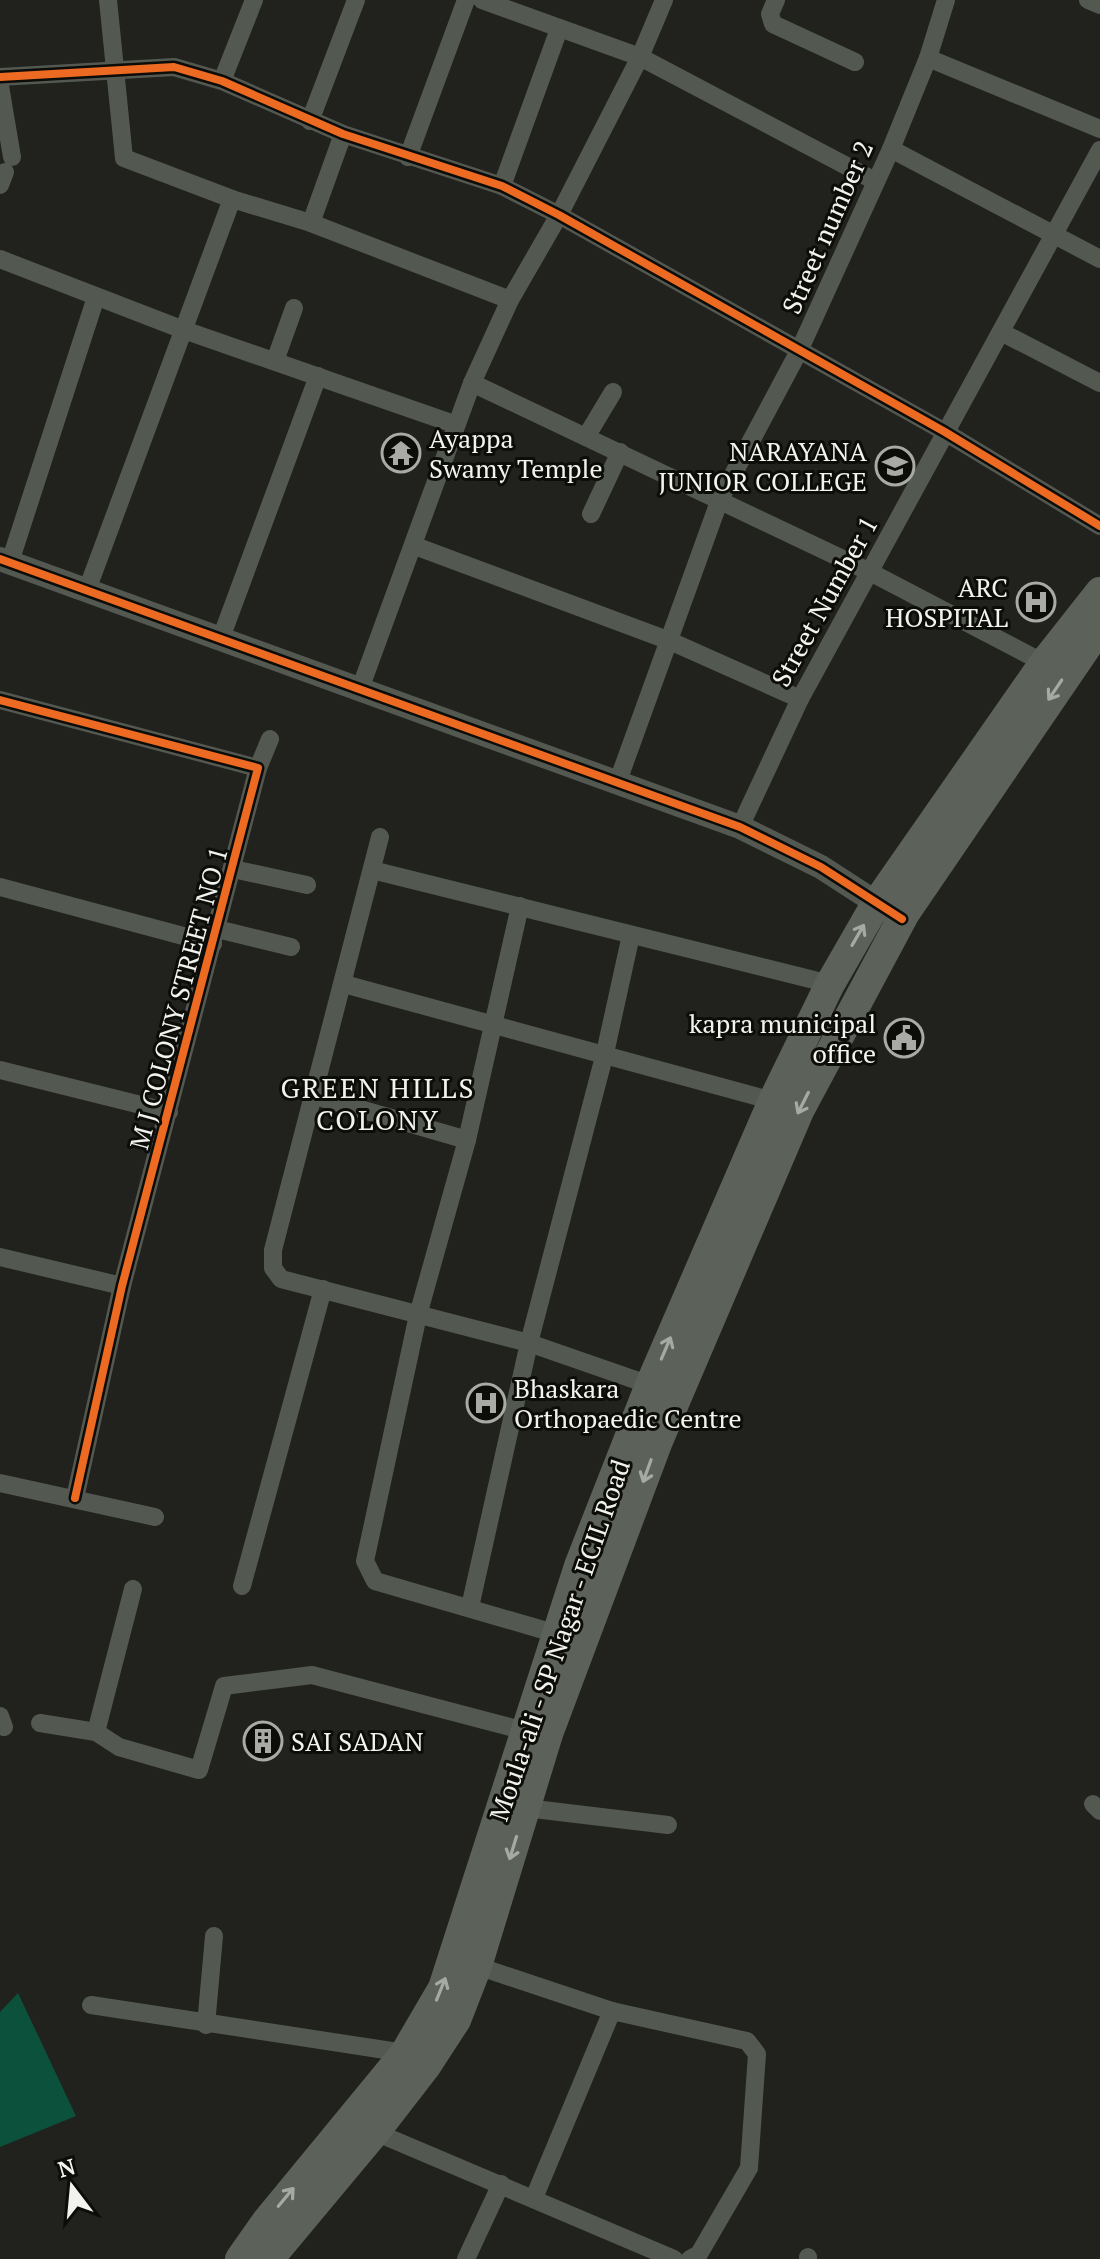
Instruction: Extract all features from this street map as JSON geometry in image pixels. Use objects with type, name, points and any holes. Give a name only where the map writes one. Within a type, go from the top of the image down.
[{"type":"main road","name":"Moula-ali - SP Nagar - ECIL Road","points":[[240,2259],[266,2222],[405,2053],[443,1988],[579,1566],[650,1385],[773,1101],[830,984],[876,904],[1044,663],[1100,592]]},
{"type":"main road","name":"Moula-ali - SP Nagar - ECIL Road","points":[[269,2259],[375,2132],[426,2066],[456,2020],[477,1966],[548,1734],[663,1429],[799,1111],[902,919],[1100,627]]},
{"type":"street","points":[[108,0],[121,151],[130,162],[232,199],[311,223],[510,300]]},
{"type":"street","points":[[222,81],[254,0]]},
{"type":"street","points":[[310,121],[356,0]]},
{"type":"street","points":[[408,157],[466,0]]},
{"type":"street","points":[[482,0],[527,8],[559,29],[640,57],[875,181]]},
{"type":"street","points":[[360,689],[415,546],[454,424],[472,383],[510,300],[559,215],[640,57],[664,0]]},
{"type":"street","points":[[776,0],[770,14],[773,24],[855,62]]},
{"type":"street","name":"Street number 2","points":[[618,781],[720,499],[799,351],[891,149],[928,58],[946,0]]},
{"type":"street","points":[[1088,0],[1100,5]]},
{"type":"street","points":[[502,186],[559,29]]},
{"type":"street","points":[[928,58],[1100,129]]},
{"type":"street","points":[[0,77],[174,67],[222,81],[343,134],[502,186],[945,432],[1100,526]]},
{"type":"street","points":[[0,86],[5,171]]},
{"type":"street","points":[[311,223],[343,134]]},
{"type":"street","points":[[891,149],[1100,259]]},
{"type":"street","name":"Street Number 1","points":[[740,827],[800,699],[1100,150]]},
{"type":"street","points":[[87,590],[181,329],[232,199]]},
{"type":"street","points":[[0,259],[181,329],[454,424]]},
{"type":"street","points":[[96,297],[5,561],[740,827],[821,867],[902,919]]},
{"type":"street","points":[[275,361],[294,308]]},
{"type":"street","points":[[1001,332],[1100,383]]},
{"type":"street","points":[[221,638],[318,376]]},
{"type":"street","points":[[472,383],[870,572],[1044,663]]},
{"type":"street","points":[[586,437],[613,392]]},
{"type":"street","points":[[591,514],[620,452]]},
{"type":"street","points":[[415,546],[670,641],[800,699]]},
{"type":"street","points":[[0,700],[258,768]]},
{"type":"street","name":"M J COLONY STREET NO 1","points":[[75,1498],[122,1286],[258,768],[270,739]]},
{"type":"street","points":[[380,837],[271,1262],[281,1279],[529,1343],[650,1385]]},
{"type":"street","points":[[233,869],[307,885]]},
{"type":"street","points":[[372,870],[830,984]]},
{"type":"street","points":[[0,887],[215,936],[291,947]]},
{"type":"street","points":[[520,906],[467,1140],[418,1315],[365,1561],[375,1581],[557,1634]]},
{"type":"street","points":[[470,1607],[529,1343],[605,1053],[631,935]]},
{"type":"street","points":[[344,984],[773,1101]]},
{"type":"street","points":[[0,1070],[169,1112]]},
{"type":"street","points":[[315,1096],[467,1140]]},
{"type":"street","points":[[0,1257],[122,1286]]},
{"type":"street","points":[[242,1586],[323,1289]]},
{"type":"street","points":[[0,1483],[155,1517]]},
{"type":"street","points":[[96,1732],[133,1589]]},
{"type":"street","points":[[40,1723],[96,1732],[119,1747],[199,1770],[224,1686],[312,1675],[525,1731]]},
{"type":"street","points":[[526,1808],[668,1825]]},
{"type":"street","points":[[206,2025],[214,1936]]},
{"type":"street","points":[[477,1966],[612,2011],[747,2041],[757,2054],[749,2168],[699,2254],[690,2259]]},
{"type":"street","points":[[91,2005],[405,2053]]},
{"type":"street","points":[[534,2198],[612,2011]]},
{"type":"street","points":[[375,2132],[674,2259]]},
{"type":"street","points":[[466,2259],[501,2184]]},
{"type":"shaded area","points":[[18,1993],[76,2116],[0,2147],[0,2012]]},
{"type":"cycle path","points":[[0,77],[174,67],[222,81],[343,134],[502,186],[945,432],[1100,526]]},
{"type":"cycle path","points":[[0,559],[740,827],[821,867],[902,919]]},
{"type":"cycle path","points":[[0,700],[258,768],[122,1286],[75,1498]]},
{"type":"place","name":"Ayappa Swamy Temple","points":[[401,453]]},
{"type":"place","name":"NARAYANA JUNIOR COLLEGE","points":[[895,466]]},
{"type":"place","name":"ARC HOSPITAL","points":[[1036,602]]},
{"type":"place","name":"kapra municipal office","points":[[904,1038]]},
{"type":"place","name":"Bhaskara Orthopaedic Centre","points":[[486,1403]]},
{"type":"place","name":"SAI SADAN","points":[[263,1741]]},
{"type":"district","name":"GREEN HILLS COLONY","points":[[378,1103]]}]
